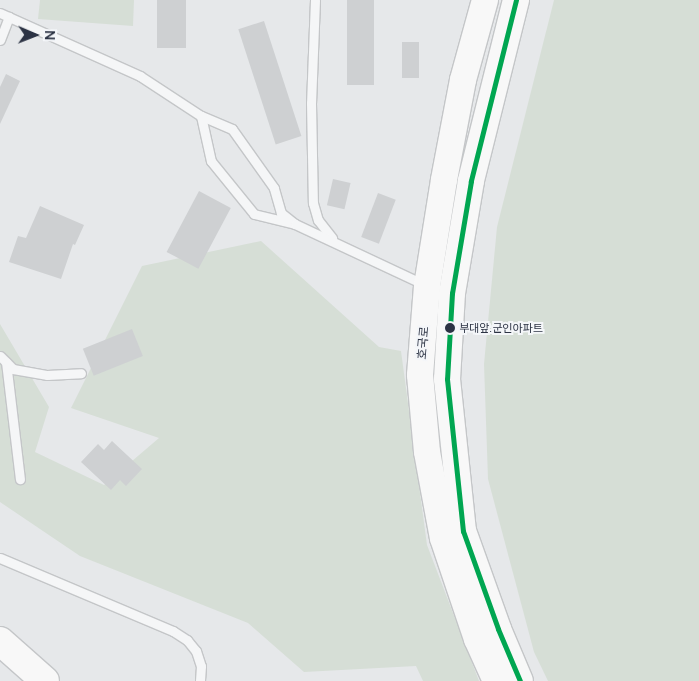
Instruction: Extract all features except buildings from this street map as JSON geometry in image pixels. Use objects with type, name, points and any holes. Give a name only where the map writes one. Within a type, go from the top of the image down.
[{"type":"highway","points":[[0,641],[45,681]]},
{"type":"main road","name":"호국로","points":[[485,0],[463,80],[440,289],[447,379],[463,531],[498,629],[520,681]]},
{"type":"main road","name":"호국로","points":[[496,681],[477,639],[444,538],[427,452],[420,375],[440,289],[471,181],[516,0]]},
{"type":"lane","points":[[314,0],[311,103],[313,203],[318,220],[326,232],[338,244]]},
{"type":"lane","points":[[0,13],[140,76],[201,116],[232,129],[274,188],[281,214],[295,224],[440,289]]},
{"type":"lane","points":[[0,40],[10,17]]},
{"type":"lane","points":[[201,116],[210,161],[254,214],[295,224]]},
{"type":"lane","points":[[3,359],[13,369],[48,375],[81,373]]},
{"type":"lane","points":[[3,359],[20,479]]},
{"type":"lane","points":[[0,558],[173,631],[187,640],[196,651],[200,666],[200,681]]},
{"type":"shaded area","points":[[40,0],[134,0],[133,26],[38,19]]},
{"type":"shaded area","points":[[554,0],[699,0],[699,681],[548,681],[534,652],[488,479],[484,364],[497,227]]},
{"type":"shaded area","points":[[261,241],[379,347],[401,351],[427,545],[479,681],[423,681],[416,666],[304,672],[248,623],[80,556],[0,502],[0,324],[49,407],[35,452],[104,485],[159,438],[71,408],[142,266]]},
{"type":"transit line","points":[[516,0],[471,181],[452,293],[447,379],[463,531],[498,629],[520,681]]},
{"type":"place","name":"부대앞.군인아파트","points":[[450,328]]}]
